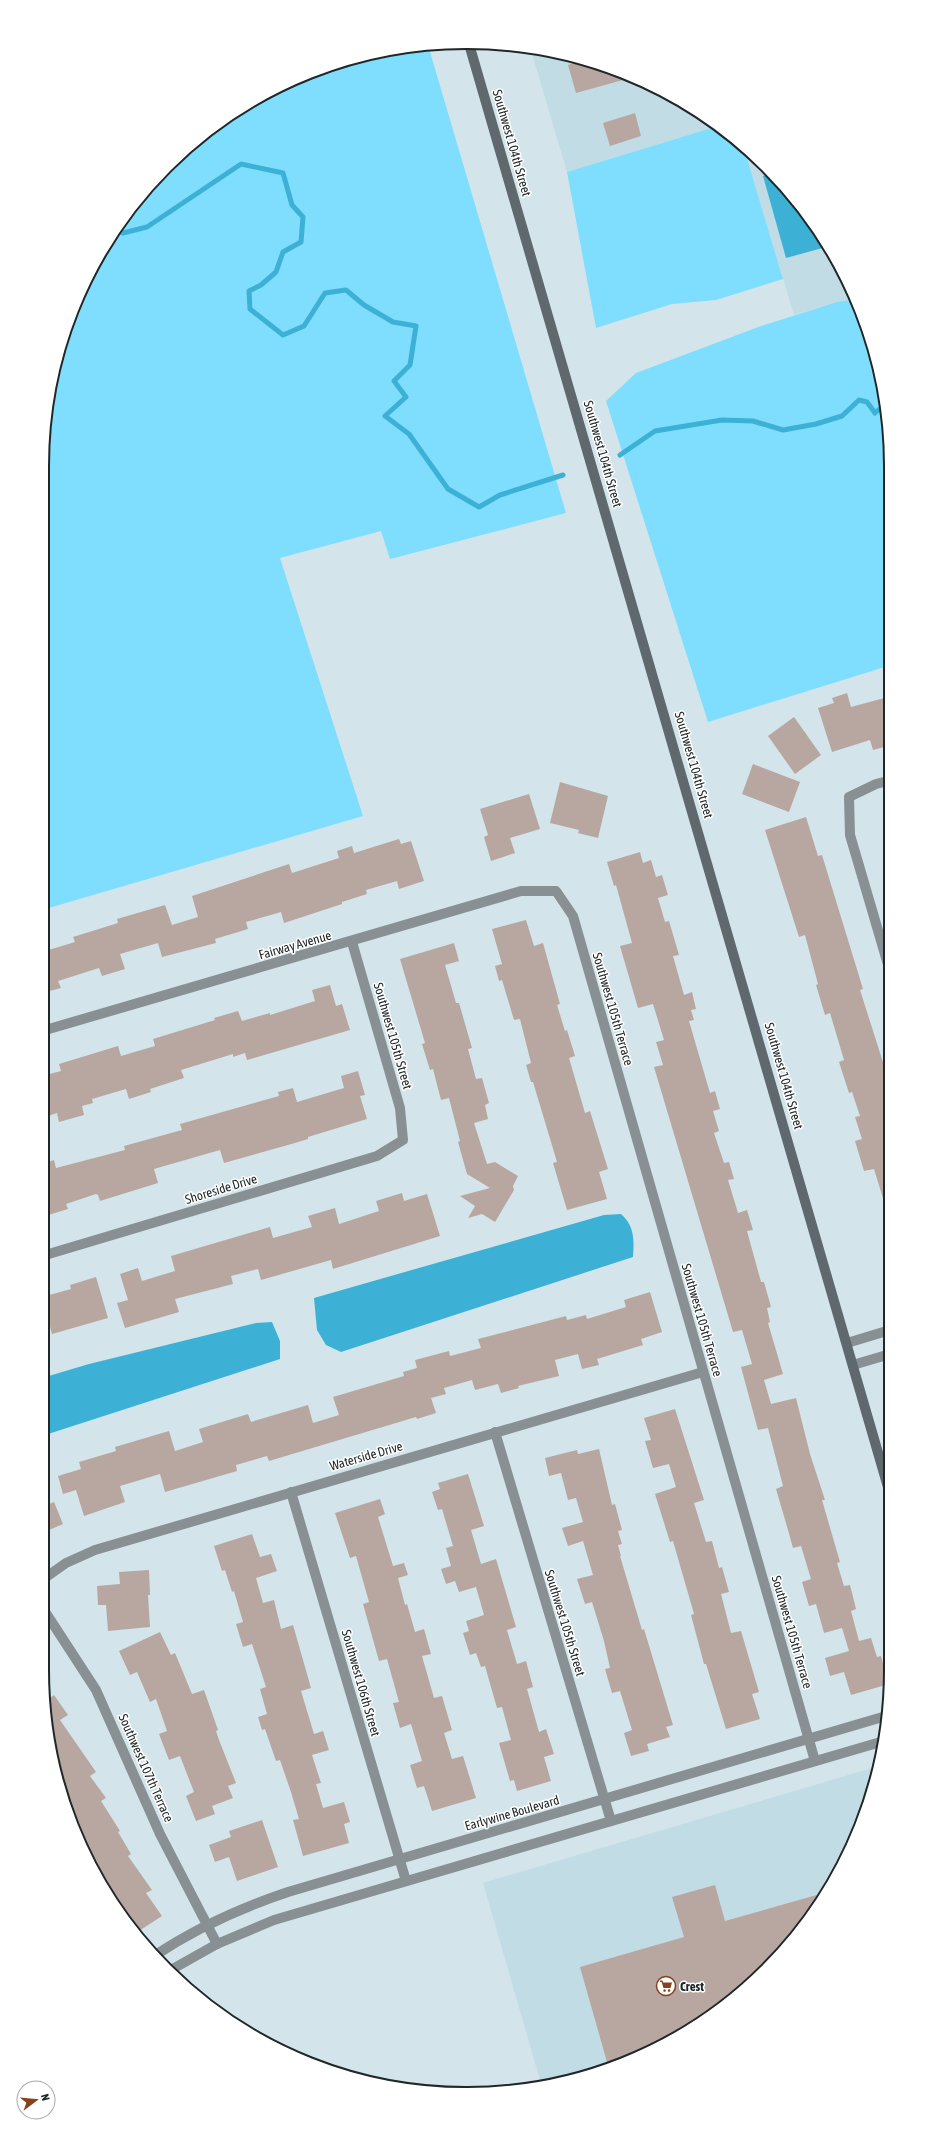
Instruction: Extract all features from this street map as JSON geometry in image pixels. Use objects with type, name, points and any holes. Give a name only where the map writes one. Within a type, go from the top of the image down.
[{"type":"main road","name":"Southwest 104th Street","points":[[472,49],[884,1473]]},
{"type":"street","points":[[884,782],[876,784],[849,797],[850,835],[884,951]]},
{"type":"street","name":"Fairway Avenue","points":[[49,1029],[352,942],[521,891],[556,891]]},
{"type":"street","name":"Southwest 105th Terrace","points":[[556,891],[572,916],[815,1761]]},
{"type":"street","name":"Southwest 105th Street","points":[[352,942],[400,1108],[403,1140]]},
{"type":"street","name":"Shoreside Drive","points":[[49,1254],[377,1156],[403,1140]]},
{"type":"street","points":[[847,1343],[884,1332]]},
{"type":"street","points":[[853,1365],[884,1356]]},
{"type":"street","name":"Waterside Drive","points":[[49,1575],[66,1563],[95,1550],[703,1372]]},
{"type":"street","name":"Southwest 105th Street","points":[[494,1432],[611,1821]]},
{"type":"street","name":"Southwest 106th Street","points":[[291,1492],[406,1881]]},
{"type":"street","name":"Southwest 107th Terrace","points":[[49,1618],[96,1690],[160,1834],[217,1944]]},
{"type":"street","name":"Earlywine Boulevard","points":[[160,1953],[206,1925],[254,1904],[881,1718]]},
{"type":"street","points":[[175,1969],[217,1944],[274,1920],[877,1743]]},
{"type":"shaded area","points":[[430,51],[566,513],[390,559],[381,531],[280,558],[363,816],[49,908],[50,439],[57,385],[63,358],[71,332],[92,282],[119,235],[135,212],[171,171],[212,135],[235,119],[282,92],[332,71],[358,63],[385,57]]},
{"type":"shaded area","points":[[532,55],[575,63],[626,81],[675,105],[711,128],[567,172]]},
{"type":"shaded area","points":[[711,128],[747,157],[783,279],[716,300],[672,304],[596,328],[567,172]]},
{"type":"shaded area","points":[[747,157],[762,171],[798,212],[828,258],[849,300],[837,302],[794,315]]},
{"type":"shaded area","points":[[766,175],[798,212],[822,248],[786,258],[763,176]]},
{"type":"shaded area","points":[[849,300],[862,332],[870,358],[880,412],[884,466],[884,667],[708,722],[606,401],[636,373],[761,326],[837,302]]},
{"type":"shaded area","points":[[621,1214],[629,1224],[633,1234],[633,1257],[341,1352],[326,1345],[317,1330],[314,1298],[604,1215]]},
{"type":"shaded area","points":[[272,1322],[280,1341],[280,1359],[49,1434],[49,1376],[89,1364],[256,1323]]},
{"type":"shaded area","points":[[872,1768],[862,1804],[852,1829],[828,1878],[798,1924],[762,1965],[721,2001],[675,2031],[626,2055],[575,2073],[540,2080],[483,1883]]},
{"type":"building","points":[[575,63],[623,80],[576,93],[568,65]]},
{"type":"building","points":[[635,113],[641,136],[610,146],[603,123]]},
{"type":"building","points":[[847,693],[851,707],[884,698],[884,747],[873,750],[870,740],[832,752],[818,708],[834,703],[832,698]]},
{"type":"building","points":[[794,717],[821,755],[795,774],[768,736]]},
{"type":"building","points":[[753,764],[800,782],[789,812],[742,794]]},
{"type":"building","points":[[560,782],[608,796],[598,838],[578,833],[579,830],[550,823]]},
{"type":"building","points":[[529,794],[540,829],[510,838],[515,853],[491,861],[484,837],[488,835],[480,809]]},
{"type":"building","points":[[806,817],[818,856],[822,855],[863,989],[860,990],[884,1065],[884,1202],[874,1169],[864,1171],[855,1141],[862,1139],[855,1117],[860,1116],[852,1092],[849,1093],[839,1062],[844,1060],[830,1013],[825,1015],[816,985],[818,984],[805,935],[799,937],[765,830]]},
{"type":"building","points":[[399,839],[401,844],[411,841],[424,881],[399,889],[397,881],[366,890],[367,894],[284,923],[281,912],[246,922],[248,929],[215,939],[216,943],[162,957],[158,943],[120,954],[125,969],[102,976],[99,968],[58,981],[61,988],[49,991],[49,950],[75,942],[73,937],[118,923],[117,919],[165,905],[172,925],[198,917],[192,896],[289,864],[292,873],[339,858],[337,851],[352,846],[354,853]]},
{"type":"building","points":[[640,852],[643,863],[651,860],[656,877],[662,875],[668,895],[658,898],[665,922],[669,921],[679,955],[673,956],[684,995],[692,992],[696,1009],[691,1010],[694,1020],[689,1021],[710,1093],[715,1091],[720,1109],[713,1111],[719,1131],[714,1133],[724,1163],[729,1162],[734,1179],[728,1180],[738,1213],[747,1210],[753,1230],[747,1231],[761,1282],[764,1282],[771,1307],[767,1308],[770,1322],[768,1323],[783,1374],[764,1380],[771,1404],[796,1398],[810,1454],[825,1500],[822,1500],[840,1562],[837,1563],[844,1586],[850,1585],[856,1609],[851,1611],[859,1641],[871,1638],[877,1657],[881,1656],[884,1666],[883,1686],[851,1695],[844,1672],[830,1676],[825,1658],[849,1651],[842,1628],[824,1633],[816,1604],[809,1606],[802,1582],[811,1579],[801,1546],[793,1548],[776,1489],[783,1486],[768,1428],[758,1430],[741,1367],[752,1364],[742,1330],[733,1332],[654,1067],[663,1065],[656,1042],[664,1040],[653,1004],[638,1008],[620,946],[632,943],[616,885],[614,886],[607,862]]},
{"type":"building","points":[[526,920],[534,946],[543,943],[560,1004],[557,1005],[575,1056],[569,1058],[585,1113],[590,1111],[608,1169],[599,1172],[607,1199],[567,1210],[553,1163],[557,1162],[533,1082],[531,1082],[526,1065],[531,1063],[520,1019],[514,1020],[502,980],[499,981],[495,966],[502,964],[492,929]]},
{"type":"building","points":[[454,943],[459,961],[445,965],[456,1003],[459,1003],[472,1048],[468,1049],[476,1079],[482,1078],[489,1103],[485,1105],[488,1119],[474,1123],[487,1164],[495,1162],[518,1176],[513,1186],[514,1190],[495,1222],[482,1214],[468,1218],[475,1206],[460,1196],[490,1188],[467,1174],[458,1142],[460,1141],[449,1098],[441,1100],[433,1069],[430,1070],[422,1044],[425,1043],[400,959]]},
{"type":"building","points":[[330,985],[336,1006],[342,1004],[350,1030],[247,1060],[245,1053],[233,1057],[233,1054],[181,1070],[184,1078],[150,1089],[151,1092],[129,1099],[126,1089],[92,1099],[93,1103],[82,1106],[84,1115],[59,1122],[57,1113],[49,1116],[49,1074],[61,1071],[59,1064],[118,1046],[121,1056],[155,1046],[153,1039],[215,1020],[214,1018],[238,1011],[242,1021],[270,1013],[270,1015],[315,1001],[312,990]]},
{"type":"building","points":[[358,1071],[365,1095],[360,1096],[367,1119],[308,1137],[308,1139],[295,1143],[224,1163],[220,1150],[154,1169],[158,1183],[100,1201],[98,1195],[96,1194],[66,1204],[68,1209],[49,1215],[49,1162],[54,1160],[56,1168],[125,1150],[124,1146],[182,1130],[180,1124],[279,1096],[278,1092],[293,1088],[297,1102],[344,1088],[341,1076]]},
{"type":"building","points":[[402,1193],[404,1201],[427,1194],[440,1236],[333,1269],[331,1260],[261,1280],[258,1269],[231,1276],[233,1284],[175,1299],[179,1312],[125,1328],[117,1303],[128,1300],[120,1274],[138,1268],[142,1281],[175,1271],[171,1256],[270,1227],[273,1238],[312,1227],[308,1216],[335,1208],[339,1224],[379,1211],[376,1201]]},
{"type":"building","points":[[96,1277],[108,1318],[52,1334],[49,1323],[49,1295],[71,1289],[70,1285]]},
{"type":"building","points":[[650,1292],[662,1332],[641,1339],[643,1345],[597,1359],[599,1365],[582,1369],[578,1354],[555,1360],[559,1376],[518,1386],[519,1388],[501,1393],[498,1384],[475,1390],[472,1380],[444,1388],[446,1394],[431,1398],[436,1413],[417,1419],[416,1417],[269,1461],[267,1456],[236,1465],[237,1471],[165,1492],[160,1474],[120,1486],[125,1502],[84,1516],[76,1490],[63,1494],[58,1476],[81,1469],[79,1462],[116,1451],[115,1447],[169,1431],[175,1451],[203,1442],[199,1429],[248,1414],[251,1422],[308,1405],[313,1423],[339,1415],[333,1397],[404,1376],[403,1372],[417,1368],[415,1360],[449,1351],[450,1356],[481,1348],[478,1339],[566,1316],[567,1320],[586,1315],[587,1319],[626,1307],[624,1300]]},
{"type":"building","points":[[675,1409],[704,1500],[694,1503],[706,1542],[712,1541],[719,1568],[722,1567],[729,1592],[721,1594],[731,1633],[741,1631],[759,1692],[752,1694],[760,1719],[726,1729],[706,1664],[704,1664],[691,1615],[694,1614],[673,1541],[670,1542],[655,1494],[676,1487],[669,1464],[653,1468],[645,1441],[651,1440],[644,1418]]},
{"type":"building","points":[[599,1449],[612,1505],[615,1504],[622,1530],[618,1531],[622,1544],[618,1545],[620,1556],[673,1725],[666,1727],[670,1737],[647,1744],[649,1751],[631,1756],[624,1733],[632,1730],[620,1691],[612,1693],[605,1669],[610,1668],[604,1641],[592,1602],[585,1604],[577,1579],[593,1575],[583,1541],[568,1546],[562,1528],[583,1522],[576,1498],[568,1500],[561,1473],[549,1476],[545,1458],[577,1450],[578,1454]]},
{"type":"building","points":[[468,1474],[484,1526],[471,1530],[481,1564],[496,1559],[516,1627],[507,1630],[517,1664],[526,1661],[533,1687],[527,1689],[539,1732],[546,1729],[554,1754],[544,1757],[551,1781],[517,1791],[514,1780],[510,1781],[499,1743],[511,1740],[502,1707],[497,1708],[485,1666],[481,1667],[476,1653],[470,1655],[463,1633],[469,1631],[466,1621],[484,1615],[476,1587],[459,1592],[455,1581],[446,1584],[441,1569],[451,1566],[446,1548],[453,1546],[442,1509],[438,1510],[432,1492],[440,1489],[438,1483]]},
{"type":"building","points":[[380,1499],[385,1514],[378,1517],[393,1566],[404,1563],[408,1575],[398,1578],[405,1605],[407,1604],[415,1632],[424,1629],[431,1654],[422,1656],[434,1698],[442,1696],[452,1730],[444,1733],[452,1759],[463,1756],[476,1798],[432,1811],[424,1786],[417,1788],[410,1765],[422,1761],[411,1724],[400,1728],[393,1703],[399,1702],[387,1659],[379,1661],[363,1604],[369,1602],[356,1556],[350,1558],[335,1513]]},
{"type":"building","points":[[54,1502],[63,1524],[49,1530],[49,1504]]},
{"type":"building","points":[[252,1534],[260,1557],[271,1554],[277,1571],[256,1578],[263,1603],[274,1600],[281,1629],[293,1625],[311,1688],[301,1691],[314,1734],[323,1731],[329,1750],[312,1755],[321,1783],[316,1784],[323,1808],[344,1802],[350,1822],[344,1824],[349,1843],[303,1856],[293,1820],[299,1819],[291,1792],[280,1760],[276,1761],[265,1729],[262,1730],[258,1717],[267,1714],[260,1689],[266,1687],[252,1644],[243,1647],[236,1624],[243,1622],[234,1591],[232,1592],[225,1570],[222,1571],[214,1546]]},
{"type":"building","points":[[149,1570],[150,1595],[148,1595],[150,1627],[108,1631],[106,1605],[98,1605],[97,1586],[120,1584],[119,1572]]},
{"type":"building","points":[[160,1632],[171,1655],[175,1653],[192,1694],[204,1690],[218,1730],[216,1731],[219,1740],[236,1783],[228,1786],[233,1798],[212,1806],[215,1814],[196,1821],[186,1796],[194,1792],[180,1756],[169,1760],[159,1734],[167,1731],[156,1699],[150,1702],[137,1672],[130,1675],[119,1651]]},
{"type":"building","points":[[54,1695],[68,1715],[60,1720],[96,1772],[90,1776],[106,1798],[101,1801],[120,1831],[118,1832],[131,1854],[128,1856],[152,1890],[146,1893],[162,1916],[140,1930],[119,1901],[105,1878],[92,1854],[71,1804],[57,1751],[50,1698]]},
{"type":"building","points":[[262,1820],[278,1867],[237,1881],[229,1857],[215,1862],[209,1845],[231,1837],[229,1831]]},
{"type":"building","name":"Crest","points":[[715,1885],[725,1921],[818,1895],[798,1924],[762,1965],[721,2001],[698,2017],[651,2044],[607,2063],[580,1967],[684,1937],[672,1897]]},
{"type":"waterway","points":[[121,232],[147,227],[241,164],[283,173],[292,205],[303,217],[301,242],[283,252],[276,272],[261,285],[249,291],[250,309],[283,335],[304,326],[325,293],[346,290],[364,305],[393,322],[416,326],[410,365],[394,381],[406,397],[385,416],[409,434],[448,489],[479,507],[500,495],[563,475]]},
{"type":"waterway","points":[[620,455],[655,431],[722,420],[753,421],[783,430],[816,424],[842,416],[859,400],[867,402],[875,413],[880,409]]},
{"type":"place","name":"Crest","points":[[666,1986]]}]
